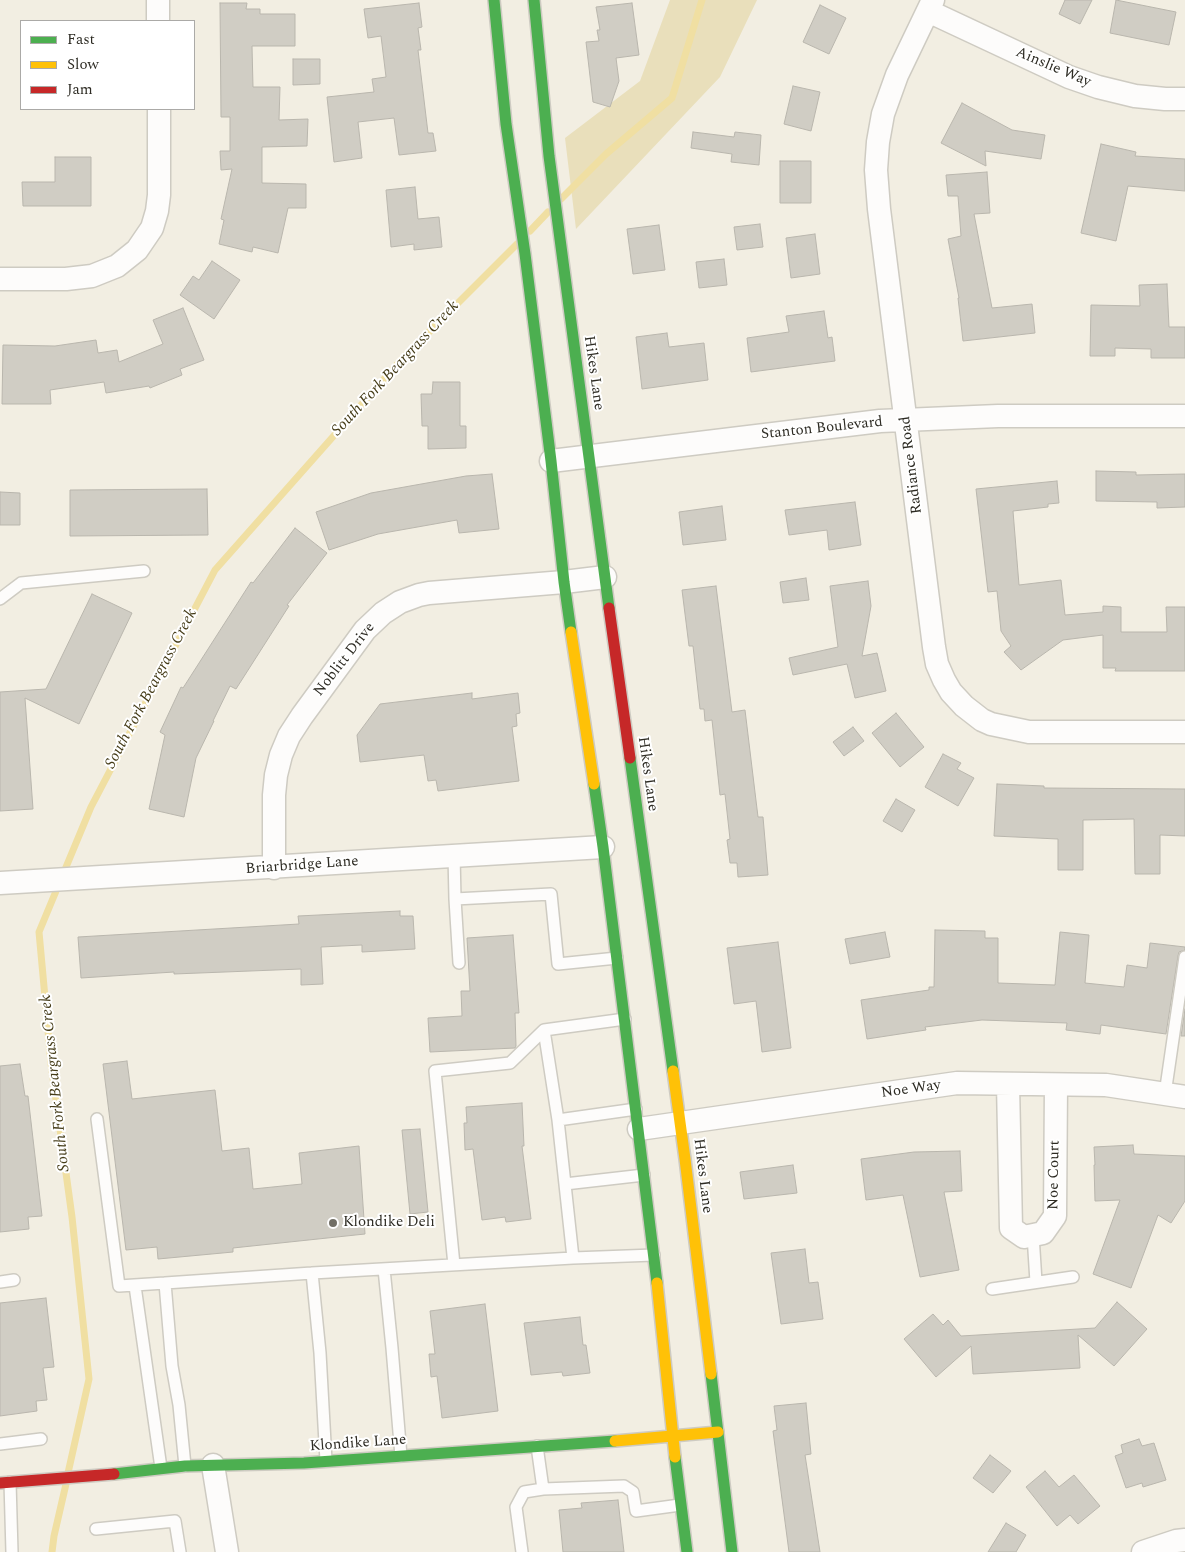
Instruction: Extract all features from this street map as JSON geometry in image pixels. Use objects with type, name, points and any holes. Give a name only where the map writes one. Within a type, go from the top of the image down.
[{"type":"main road","points":[[494,0],[502,88],[551,461],[564,582],[603,847],[625,1019],[654,1254],[672,1437],[687,1552]]},
{"type":"main road","name":"Hikes Lane","points":[[534,0],[549,156],[680,1123],[732,1552]]},
{"type":"main road","name":"Klondike Lane","points":[[5,1483],[85,1477],[185,1466],[326,1461],[672,1437],[718,1432]]},
{"type":"street","points":[[158,0],[158,20]]},
{"type":"street","name":"Ainslie Way","points":[[930,6],[1069,77],[1098,87],[1135,96],[1185,99]]},
{"type":"street","name":"Radiance Road","points":[[930,6],[897,75],[883,114],[876,170],[879,209],[937,664],[951,692],[964,706],[982,720],[991,724],[1029,732],[1185,732]]},
{"type":"street","points":[[0,279],[66,279],[92,276],[117,266],[137,250],[152,228],[157,211],[159,195],[158,110]]},
{"type":"street","name":"Stanton Boulevard","points":[[551,461],[880,421],[998,416],[1185,416]]},
{"type":"street","name":"Noblitt Drive","points":[[274,868],[274,796],[276,775],[281,755],[289,736],[365,630],[383,613],[400,602],[419,595],[564,582],[605,576]]},
{"type":"street","name":"Briarbridge Lane","points":[[0,883],[603,847]]},
{"type":"street","name":"Noe Way","points":[[637,1119],[680,1123],[957,1083],[1106,1085],[1175,1096]]},
{"type":"street","points":[[1008,1084],[1011,1228],[1024,1237],[1033,1235]]},
{"type":"street","name":"Noe Court","points":[[1033,1235],[1044,1233],[1055,1216],[1056,1084]]},
{"type":"street","points":[[213,1465],[227,1552]]},
{"type":"street","points":[[1143,1552],[1185,1540]]},
{"type":"lane","points":[[0,599],[21,583],[144,571]]},
{"type":"lane","points":[[454,855],[459,963]]},
{"type":"lane","points":[[455,899],[551,894],[558,964],[617,958]]},
{"type":"lane","points":[[1175,1096],[1185,958]]},
{"type":"lane","points":[[454,1265],[435,1071],[510,1063],[544,1030],[625,1019]]},
{"type":"lane","points":[[544,1030],[558,1120],[573,1258]]},
{"type":"lane","points":[[97,1119],[119,1286],[654,1254]]},
{"type":"lane","points":[[558,1120],[637,1119]]},
{"type":"lane","points":[[565,1184],[644,1175]]},
{"type":"lane","points":[[1033,1235],[1036,1282]]},
{"type":"lane","points":[[384,1269],[401,1456]]},
{"type":"lane","points":[[312,1273],[320,1353],[326,1461]]},
{"type":"lane","points":[[992,1289],[1073,1277]]},
{"type":"lane","points":[[0,1282],[14,1280]]},
{"type":"lane","points":[[164,1283],[172,1366],[179,1404],[185,1466]]},
{"type":"lane","points":[[135,1286],[161,1468]]},
{"type":"lane","points":[[0,1444],[41,1439]]},
{"type":"lane","points":[[537,1446],[543,1489]]},
{"type":"lane","points":[[5,1483],[12,1552]]},
{"type":"lane","points":[[522,1552],[516,1507],[524,1492],[543,1489],[624,1486],[633,1492],[636,1511],[680,1505]]},
{"type":"lane","points":[[96,1529],[175,1521],[180,1552]]},
{"type":"shaded area","points":[[670,0],[757,0],[720,77],[576,229],[565,138],[640,81]]},
{"type":"building","points":[[1065,0],[1092,0],[1080,24],[1059,14]]},
{"type":"building","points":[[1116,0],[1176,12],[1169,45],[1110,33]]},
{"type":"building","points":[[220,3],[247,3],[246,9],[260,9],[260,14],[295,14],[295,46],[252,46],[253,87],[280,87],[279,120],[308,119],[307,146],[262,147],[262,183],[306,184],[306,208],[288,208],[278,253],[253,247],[252,252],[219,244],[224,220],[221,219],[232,169],[221,170],[220,151],[230,151],[230,117],[221,117]]},
{"type":"building","points":[[419,3],[422,27],[418,28],[421,50],[418,50],[428,133],[433,133],[436,151],[399,155],[394,118],[358,122],[362,158],[334,162],[327,97],[374,92],[372,79],[386,77],[381,36],[368,38],[364,9]]},
{"type":"building","points":[[632,3],[639,55],[616,58],[619,81],[610,107],[593,102],[586,42],[599,41],[597,30],[600,30],[596,7]]},
{"type":"building","points":[[820,5],[846,18],[829,54],[803,42]]},
{"type":"building","points":[[293,59],[320,59],[320,84],[293,85]]},
{"type":"building","points":[[793,86],[820,92],[811,131],[784,124]]},
{"type":"building","points":[[962,103],[1012,130],[1045,135],[1041,159],[985,151],[986,166],[941,143]]},
{"type":"building","points":[[693,132],[734,137],[735,132],[761,135],[759,165],[731,162],[732,154],[691,148]]},
{"type":"building","points":[[1101,144],[1136,152],[1135,156],[1185,159],[1185,191],[1128,186],[1116,241],[1081,233]]},
{"type":"building","points":[[55,157],[91,157],[91,206],[23,206],[22,182],[55,182]]},
{"type":"building","points":[[780,161],[811,161],[811,203],[780,203]]},
{"type":"building","points":[[987,172],[990,213],[974,214],[992,308],[1032,304],[1035,333],[963,341],[959,298],[948,239],[961,236],[958,196],[948,196],[946,175]]},
{"type":"building","points":[[415,187],[418,219],[439,217],[442,247],[414,250],[414,244],[391,247],[386,190]]},
{"type":"building","points":[[760,224],[763,247],[737,250],[734,227]]},
{"type":"building","points":[[659,225],[665,270],[633,274],[627,229]]},
{"type":"building","points":[[815,234],[820,274],[791,278],[786,238]]},
{"type":"building","points":[[724,259],[727,285],[699,288],[696,262]]},
{"type":"building","points":[[212,261],[240,280],[214,319],[180,295],[193,276],[199,280]]},
{"type":"building","points":[[1167,284],[1169,327],[1185,327],[1185,358],[1151,358],[1151,349],[1115,348],[1115,356],[1090,356],[1091,305],[1140,306],[1139,285]]},
{"type":"building","points":[[183,308],[204,360],[180,369],[182,375],[150,388],[149,386],[106,393],[104,382],[50,390],[51,404],[2,404],[3,345],[55,346],[96,340],[98,353],[117,350],[119,362],[163,344],[153,320]]},
{"type":"building","points":[[824,311],[828,338],[832,337],[835,361],[751,372],[747,338],[789,332],[786,316]]},
{"type":"building","points":[[667,333],[669,347],[704,343],[708,380],[642,389],[636,337]]},
{"type":"building","points":[[433,382],[460,382],[460,426],[466,426],[466,448],[428,449],[428,426],[422,426],[421,394],[432,394]]},
{"type":"building","points":[[1096,471],[1136,472],[1136,475],[1185,474],[1185,507],[1157,508],[1157,502],[1096,501]]},
{"type":"building","points":[[492,474],[499,529],[459,533],[457,520],[378,534],[329,550],[316,512],[371,493],[466,476]]},
{"type":"building","points":[[1057,481],[1059,503],[1048,504],[1048,507],[1013,511],[1019,585],[1061,580],[1065,615],[1103,612],[1103,606],[1121,607],[1121,632],[1167,632],[1166,607],[1185,607],[1185,671],[1115,671],[1116,668],[1103,668],[1103,635],[1063,640],[1021,670],[1004,652],[1011,646],[1001,631],[997,591],[988,592],[976,489]]},
{"type":"building","points":[[207,489],[208,535],[70,536],[70,490]]},
{"type":"building","points":[[0,492],[20,493],[20,525],[0,525]]},
{"type":"building","points":[[855,502],[861,545],[829,550],[827,530],[789,535],[785,510]]},
{"type":"building","points":[[722,506],[726,540],[683,545],[679,512]]},
{"type":"building","points":[[295,528],[327,553],[287,605],[289,606],[236,689],[230,686],[196,758],[184,817],[149,809],[165,735],[160,732],[181,687],[183,688],[251,582],[253,583]]},
{"type":"building","points":[[806,578],[809,600],[783,603],[780,582]]},
{"type":"building","points":[[868,581],[871,606],[862,656],[877,653],[886,691],[855,698],[847,664],[793,675],[789,658],[838,647],[830,586]]},
{"type":"building","points":[[716,586],[732,712],[745,710],[758,817],[763,817],[768,875],[738,877],[737,863],[730,863],[727,840],[730,839],[725,794],[720,795],[712,720],[705,721],[704,709],[700,709],[693,646],[689,646],[682,590]]},
{"type":"building","points":[[92,594],[132,613],[79,724],[25,698],[33,809],[0,811],[0,692],[46,689]]},
{"type":"building","points":[[472,693],[472,699],[518,693],[520,713],[516,714],[517,726],[512,727],[519,781],[438,791],[436,780],[428,781],[424,755],[360,762],[357,735],[380,704]]},
{"type":"building","points":[[896,713],[924,747],[900,767],[872,733]]},
{"type":"building","points":[[853,727],[864,741],[844,756],[833,742]]},
{"type":"building","points":[[943,754],[961,763],[957,769],[974,778],[958,806],[925,787]]},
{"type":"building","points":[[997,784],[1044,786],[1044,788],[1185,789],[1185,836],[1160,835],[1160,874],[1135,874],[1134,819],[1083,820],[1083,870],[1058,870],[1058,839],[994,836]]},
{"type":"building","points":[[896,799],[915,810],[902,832],[883,821]]},
{"type":"building","points":[[400,911],[400,916],[413,916],[415,949],[362,952],[362,945],[321,947],[323,984],[301,985],[301,969],[174,974],[174,972],[81,978],[78,937],[299,924],[298,916]]},
{"type":"building","points":[[935,930],[985,931],[985,938],[998,938],[998,983],[1055,985],[1060,932],[1089,935],[1085,983],[1124,987],[1127,965],[1147,968],[1150,943],[1185,947],[1185,950],[1179,952],[1178,956],[1166,1034],[1101,1025],[1100,1034],[1066,1030],[1067,1023],[982,1020],[925,1027],[926,1030],[867,1039],[861,1000],[929,990],[929,987],[934,987]]},
{"type":"building","points":[[885,932],[890,957],[850,964],[845,939]]},
{"type":"building","points":[[513,935],[519,1013],[515,1013],[515,1048],[430,1052],[428,1018],[462,1016],[461,991],[470,991],[467,938]]},
{"type":"building","points":[[778,942],[791,1048],[762,1052],[756,1001],[734,1004],[727,948]]},
{"type":"building","points":[[1185,1009],[1185,1036],[1181,1036]]},
{"type":"building","points":[[127,1061],[132,1099],[215,1090],[222,1151],[249,1148],[253,1189],[302,1184],[299,1153],[359,1146],[365,1234],[233,1248],[233,1252],[158,1259],[157,1247],[126,1250],[103,1064]]},
{"type":"building","points":[[20,1064],[25,1096],[28,1096],[42,1216],[28,1217],[29,1229],[0,1232],[0,1066]]},
{"type":"building","points":[[522,1103],[524,1146],[522,1146],[531,1219],[506,1222],[505,1217],[482,1220],[473,1149],[465,1150],[464,1123],[467,1123],[466,1107]]},
{"type":"building","points":[[420,1129],[428,1212],[410,1214],[402,1130]]},
{"type":"building","points":[[1133,1145],[1134,1154],[1185,1156],[1185,1201],[1171,1223],[1158,1215],[1131,1288],[1093,1274],[1120,1200],[1095,1201],[1094,1147]]},
{"type":"building","points":[[960,1151],[962,1191],[944,1192],[959,1270],[920,1277],[903,1195],[866,1200],[861,1159],[914,1152]]},
{"type":"building","points":[[793,1165],[797,1193],[744,1199],[740,1172]]},
{"type":"building","points":[[805,1249],[809,1283],[818,1282],[823,1319],[781,1324],[771,1253]]},
{"type":"building","points":[[46,1298],[54,1367],[43,1368],[47,1400],[36,1401],[37,1411],[0,1416],[0,1303]]},
{"type":"building","points":[[1117,1302],[1147,1329],[1114,1366],[1078,1335],[1080,1368],[973,1374],[971,1346],[936,1377],[904,1339],[933,1314],[943,1325],[948,1320],[961,1336],[1095,1328]]},
{"type":"building","points":[[485,1304],[498,1411],[442,1418],[437,1376],[431,1377],[429,1354],[435,1354],[430,1311]]},
{"type":"building","points":[[580,1317],[583,1345],[586,1345],[590,1373],[563,1376],[562,1372],[531,1375],[524,1323]]},
{"type":"building","points":[[806,1403],[811,1454],[805,1455],[820,1552],[789,1552],[773,1431],[777,1430],[774,1406]]},
{"type":"building","points":[[1139,1439],[1142,1446],[1154,1443],[1166,1480],[1143,1487],[1142,1483],[1126,1488],[1115,1456],[1123,1453],[1121,1445]]},
{"type":"building","points":[[990,1455],[1011,1471],[993,1493],[973,1478]]},
{"type":"building","points":[[1045,1471],[1059,1487],[1074,1475],[1100,1506],[1078,1524],[1070,1515],[1057,1526],[1026,1487]]},
{"type":"building","points":[[618,1500],[624,1552],[563,1552],[559,1510],[582,1508],[581,1503]]},
{"type":"building","points":[[1006,1523],[1026,1535],[1016,1552],[988,1552]]},
{"type":"waterway","name":"South Fork Beargrass Creek","points":[[561,199],[606,154],[672,98],[702,0]]},
{"type":"waterway","name":"South Fork Beargrass Creek","points":[[530,231],[548,212]]},
{"type":"waterway","name":"South Fork Beargrass Creek","points":[[68,1473],[89,1379],[72,1217],[51,1063],[39,932],[91,807],[215,570],[400,361],[517,244]]},
{"type":"waterway","name":"South Fork Beargrass Creek","points":[[52,1552],[66,1484]]},
{"type":"traffic: fast","points":[[494,0],[506,124],[525,254],[571,632]]},
{"type":"traffic: fast","points":[[534,0],[549,156],[609,608]]},
{"type":"traffic: fast","points":[[630,758],[673,1071]]},
{"type":"traffic: fast","points":[[594,784],[657,1283]]},
{"type":"traffic: fast","points":[[711,1374],[732,1552]]},
{"type":"traffic: fast","points":[[114,1474],[185,1466],[304,1463],[615,1441]]},
{"type":"traffic: fast","points":[[675,1457],[687,1552]]},
{"type":"traffic: slow","points":[[571,632],[594,784]]},
{"type":"traffic: slow","points":[[673,1071],[711,1374]]},
{"type":"traffic: slow","points":[[657,1283],[675,1457]]},
{"type":"traffic: slow","points":[[615,1441],[718,1432]]},
{"type":"traffic: jam","points":[[609,608],[630,758]]},
{"type":"traffic: jam","points":[[0,1483],[114,1474]]},
{"type":"place","name":"Klondike Deli","points":[[333,1223]]}]
